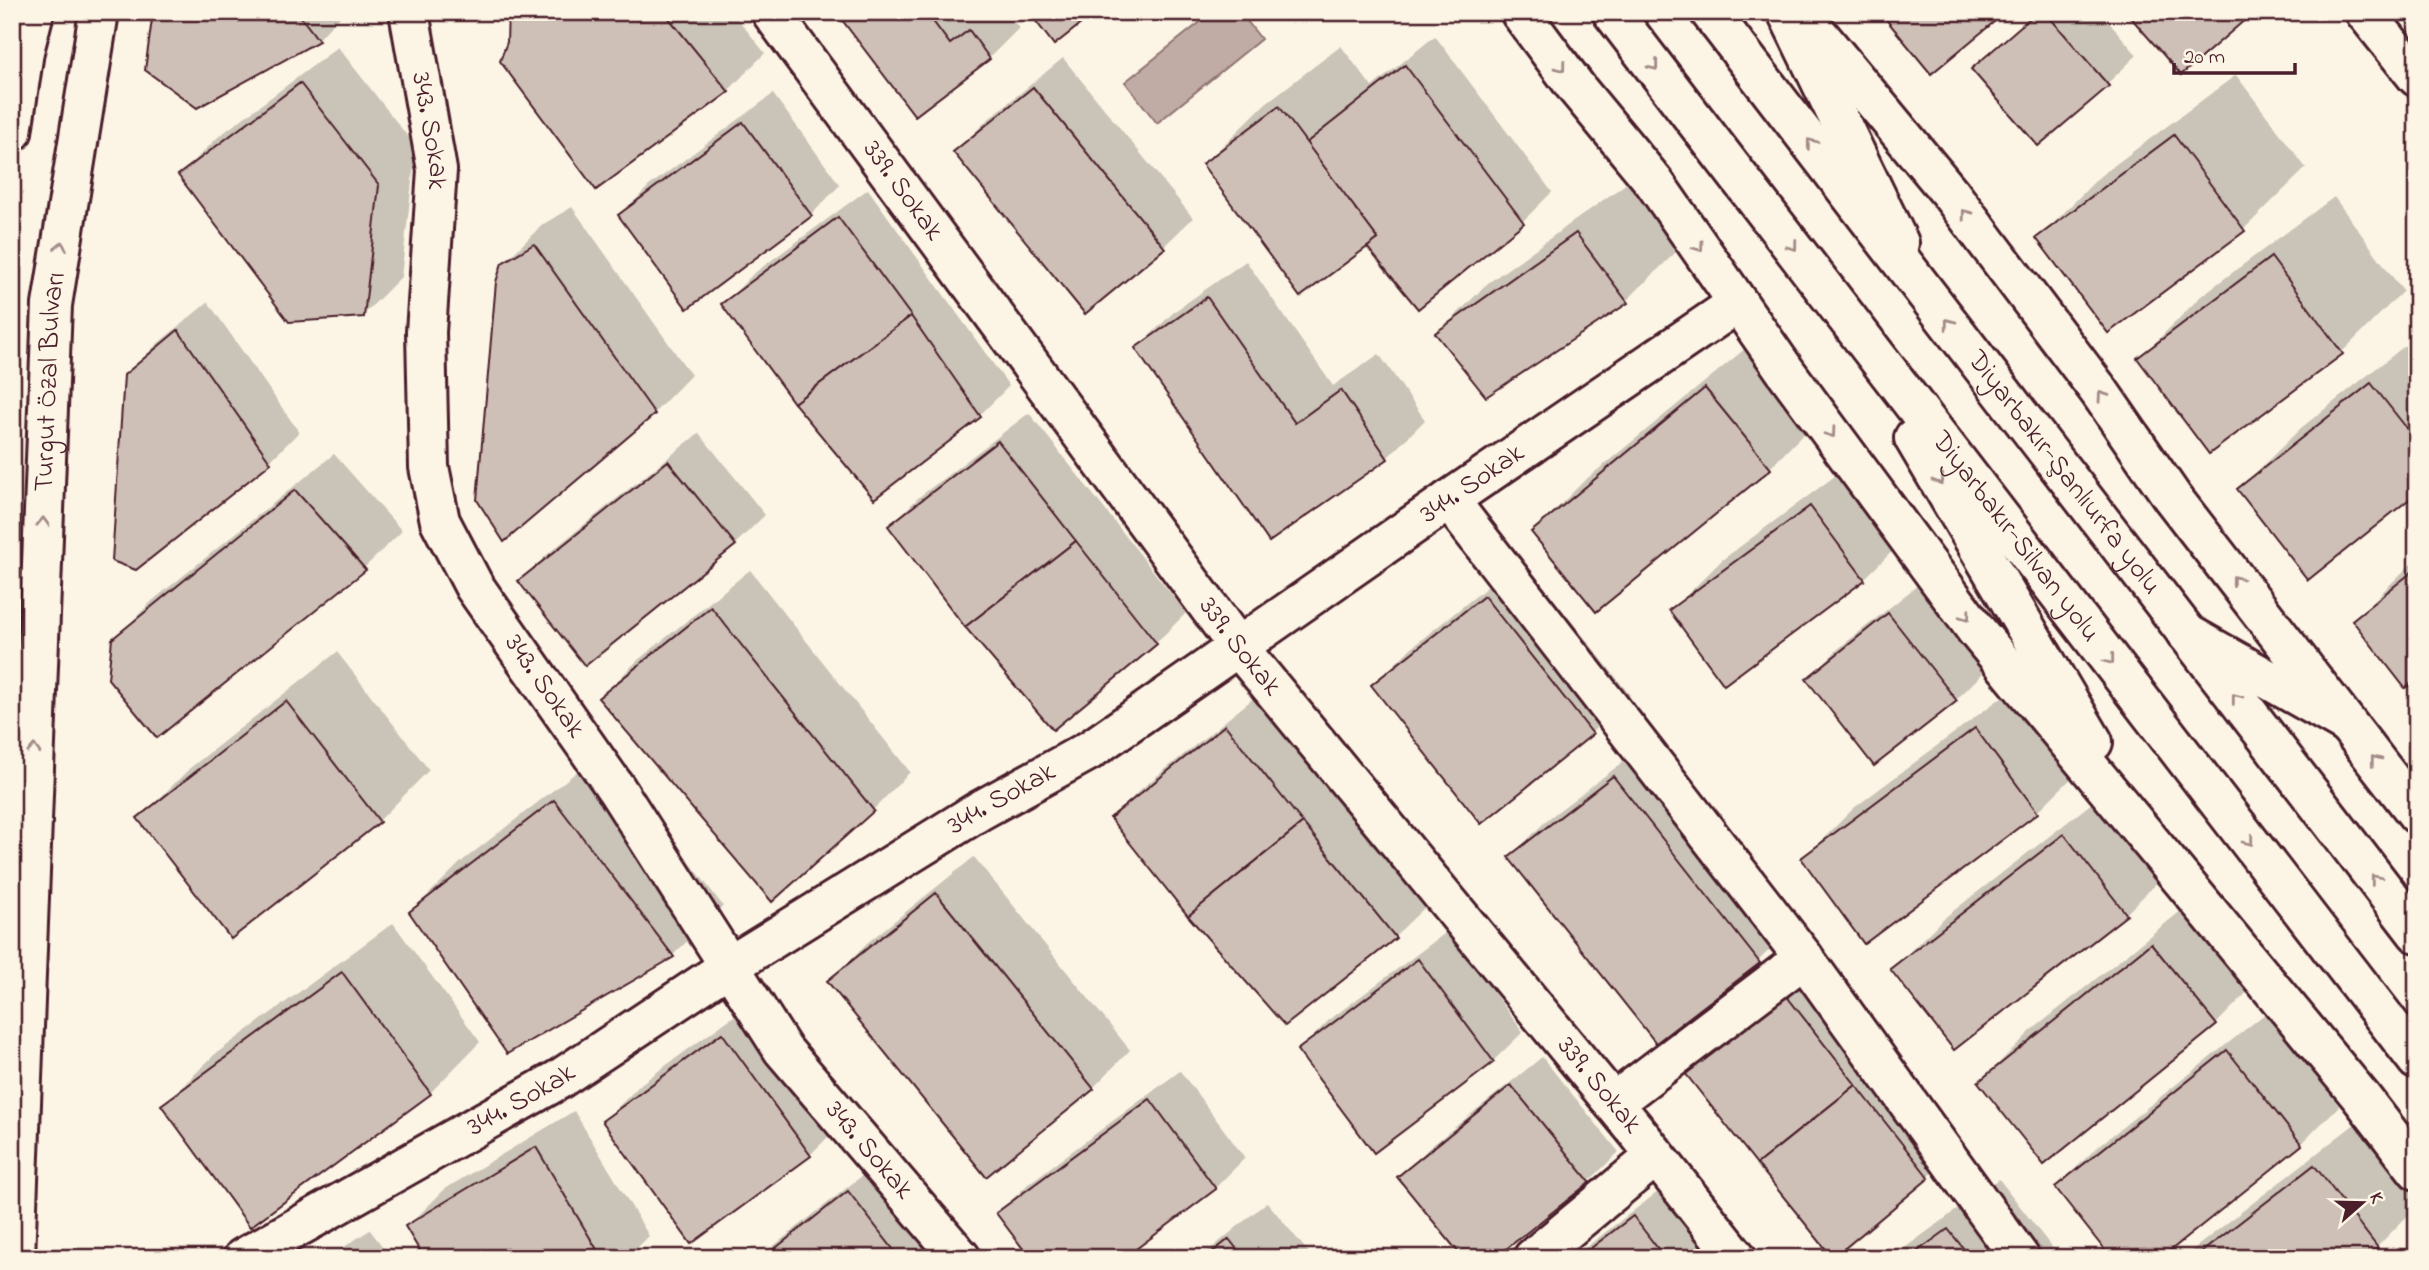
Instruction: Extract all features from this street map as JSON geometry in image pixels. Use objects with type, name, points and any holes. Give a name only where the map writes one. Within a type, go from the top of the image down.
[{"type":"main road","points":[[12,132],[24,51],[34,12]]},
{"type":"main road","name":"Turgut Özal Bulvarı","points":[[15,1258],[52,305],[99,12]]},
{"type":"main road","name":"343. Sokak","points":[[409,12],[437,170],[426,332],[429,467],[440,521],[474,586],[617,789],[783,1050],[961,1258]]},
{"type":"main road","name":"339. Sokak","points":[[771,12],[1239,648],[1737,1258]]},
{"type":"main road","points":[[1520,12],[1578,90],[1654,182],[1738,303],[1976,630],[2361,1097],[2417,1170]]},
{"type":"main road","name":"Diyarbakır-Silvan yolu","points":[[1612,12],[2417,1060]]},
{"type":"main road","name":"Diyarbakır-Şanlıurfa yolu","points":[[1710,12],[2417,933]]},
{"type":"main road","points":[[1787,12],[1918,283]]},
{"type":"main road","points":[[1800,12],[1950,193],[2098,391],[2172,497],[2417,814]]},
{"type":"main road","points":[[2365,12],[2417,77]]},
{"type":"main road","points":[[1829,295],[2154,847]]},
{"type":"main road","name":"344. Sokak","points":[[243,1258],[558,1080],[731,965],[979,811],[1090,750],[1738,303]]},
{"type":"main road","points":[[1449,500],[1804,958],[2020,1258]]},
{"type":"main road","points":[[2186,633],[2347,724]]},
{"type":"main road","points":[[1613,1103],[1804,958]]},
{"type":"main road","points":[[1533,1258],[1656,1156]]},
{"type":"shaded area","points":[[1213,12],[1240,12],[1261,39],[1157,123],[1125,82]]},
{"type":"building","points":[[153,12],[297,12],[319,41],[197,108],[145,70]]},
{"type":"building","points":[[508,12],[664,12],[729,92],[596,190],[500,61],[507,42]]},
{"type":"building","points":[[836,12],[926,12],[950,44],[969,30],[990,59],[915,116]]},
{"type":"building","points":[[1029,12],[1096,12],[1054,45]]},
{"type":"building","points":[[1880,12],[2006,12],[1931,74]]},
{"type":"building","points":[[2037,12],[2045,12],[2109,86],[2038,146],[1971,69]]},
{"type":"building","points":[[2126,12],[2254,12],[2181,75]]},
{"type":"building","points":[[1405,65],[1524,223],[1418,309],[1367,247],[1378,239],[1306,143]]},
{"type":"building","points":[[300,83],[379,185],[364,317],[289,322],[178,175]]},
{"type":"building","points":[[1033,87],[1165,248],[1085,314],[953,152]]},
{"type":"building","points":[[1279,106],[1378,239],[1300,297],[1202,164]]},
{"type":"building","points":[[743,122],[812,216],[687,309],[618,215]]},
{"type":"building","points":[[2174,135],[2245,231],[2108,333],[2036,238]]},
{"type":"building","points":[[838,217],[911,316],[794,403],[721,304]]},
{"type":"building","points":[[1576,233],[1628,303],[1486,397],[1435,333]]},
{"type":"building","points":[[534,244],[655,414],[504,542],[477,500],[496,282],[502,263]]},
{"type":"building","points":[[2271,257],[2343,354],[2209,454],[2137,358]]},
{"type":"building","points":[[1207,297],[1295,423],[1341,390],[1388,459],[1269,542],[1135,348]]},
{"type":"building","points":[[911,316],[981,417],[874,499],[794,403]]},
{"type":"building","points":[[178,330],[271,463],[136,570],[112,561],[124,375]]},
{"type":"building","points":[[2371,383],[2417,441],[2417,493],[2308,580],[2237,489]]},
{"type":"building","points":[[1705,388],[1771,469],[1596,612],[1531,532]]},
{"type":"building","points":[[998,441],[1076,541],[965,627],[888,526]]},
{"type":"building","points":[[668,461],[736,545],[585,666],[518,581]]},
{"type":"building","points":[[295,490],[366,570],[157,738],[108,679],[112,639]]},
{"type":"building","points":[[1810,506],[1865,580],[1724,685],[1669,610]]},
{"type":"building","points":[[1076,541],[1157,644],[1053,730],[965,627]]},
{"type":"building","points":[[2417,568],[2417,679],[2405,688],[2352,620]]},
{"type":"building","points":[[1484,596],[1593,734],[1481,824],[1371,685]]},
{"type":"building","points":[[711,607],[874,811],[772,902],[598,698]]},
{"type":"building","points":[[1888,613],[1957,701],[1874,766],[1806,679]]},
{"type":"building","points":[[286,701],[380,822],[231,939],[137,818]]},
{"type":"building","points":[[1225,725],[1303,823],[1188,916],[1110,818]]},
{"type":"building","points":[[1975,728],[2038,813],[1864,944],[1801,858]]},
{"type":"building","points":[[1613,776],[1760,963],[1656,1043],[1508,857]]},
{"type":"building","points":[[554,800],[674,957],[507,1054],[409,912]]},
{"type":"building","points":[[1303,823],[1396,938],[1285,1026],[1188,916]]},
{"type":"building","points":[[2064,834],[2127,915],[1954,1050],[1890,969]]},
{"type":"building","points":[[936,893],[1094,1089],[986,1177],[827,981]]},
{"type":"building","points":[[2151,943],[2217,1025],[2044,1165],[1978,1082]]},
{"type":"building","points":[[1418,959],[1494,1062],[1374,1153],[1297,1050]]},
{"type":"building","points":[[342,972],[431,1094],[250,1227],[161,1105]]},
{"type":"building","points":[[1785,994],[1856,1085],[1757,1164],[1685,1073]]},
{"type":"building","points":[[722,1033],[811,1156],[691,1244],[602,1121]]},
{"type":"building","points":[[2227,1050],[2302,1145],[2161,1258],[2111,1258],[2055,1187]]},
{"type":"building","points":[[1511,1085],[1590,1182],[1495,1258],[1463,1258],[1397,1177]]},
{"type":"building","points":[[1856,1085],[1929,1178],[1833,1258],[1757,1164]]},
{"type":"building","points":[[1150,1099],[1216,1189],[1124,1258],[1030,1258],[996,1213]]},
{"type":"building","points":[[536,1147],[602,1258],[424,1258],[405,1226]]},
{"type":"building","points":[[2314,1165],[2378,1248],[2365,1258],[2194,1258]]},
{"type":"building","points":[[848,1191],[900,1258],[763,1258]]},
{"type":"building","points":[[1633,1216],[1665,1258],[1578,1258]]},
{"type":"building","points":[[1948,1229],[1971,1258],[1908,1258]]},
{"type":"building","points":[[1229,1239],[1244,1258],[1205,1258]]}]
